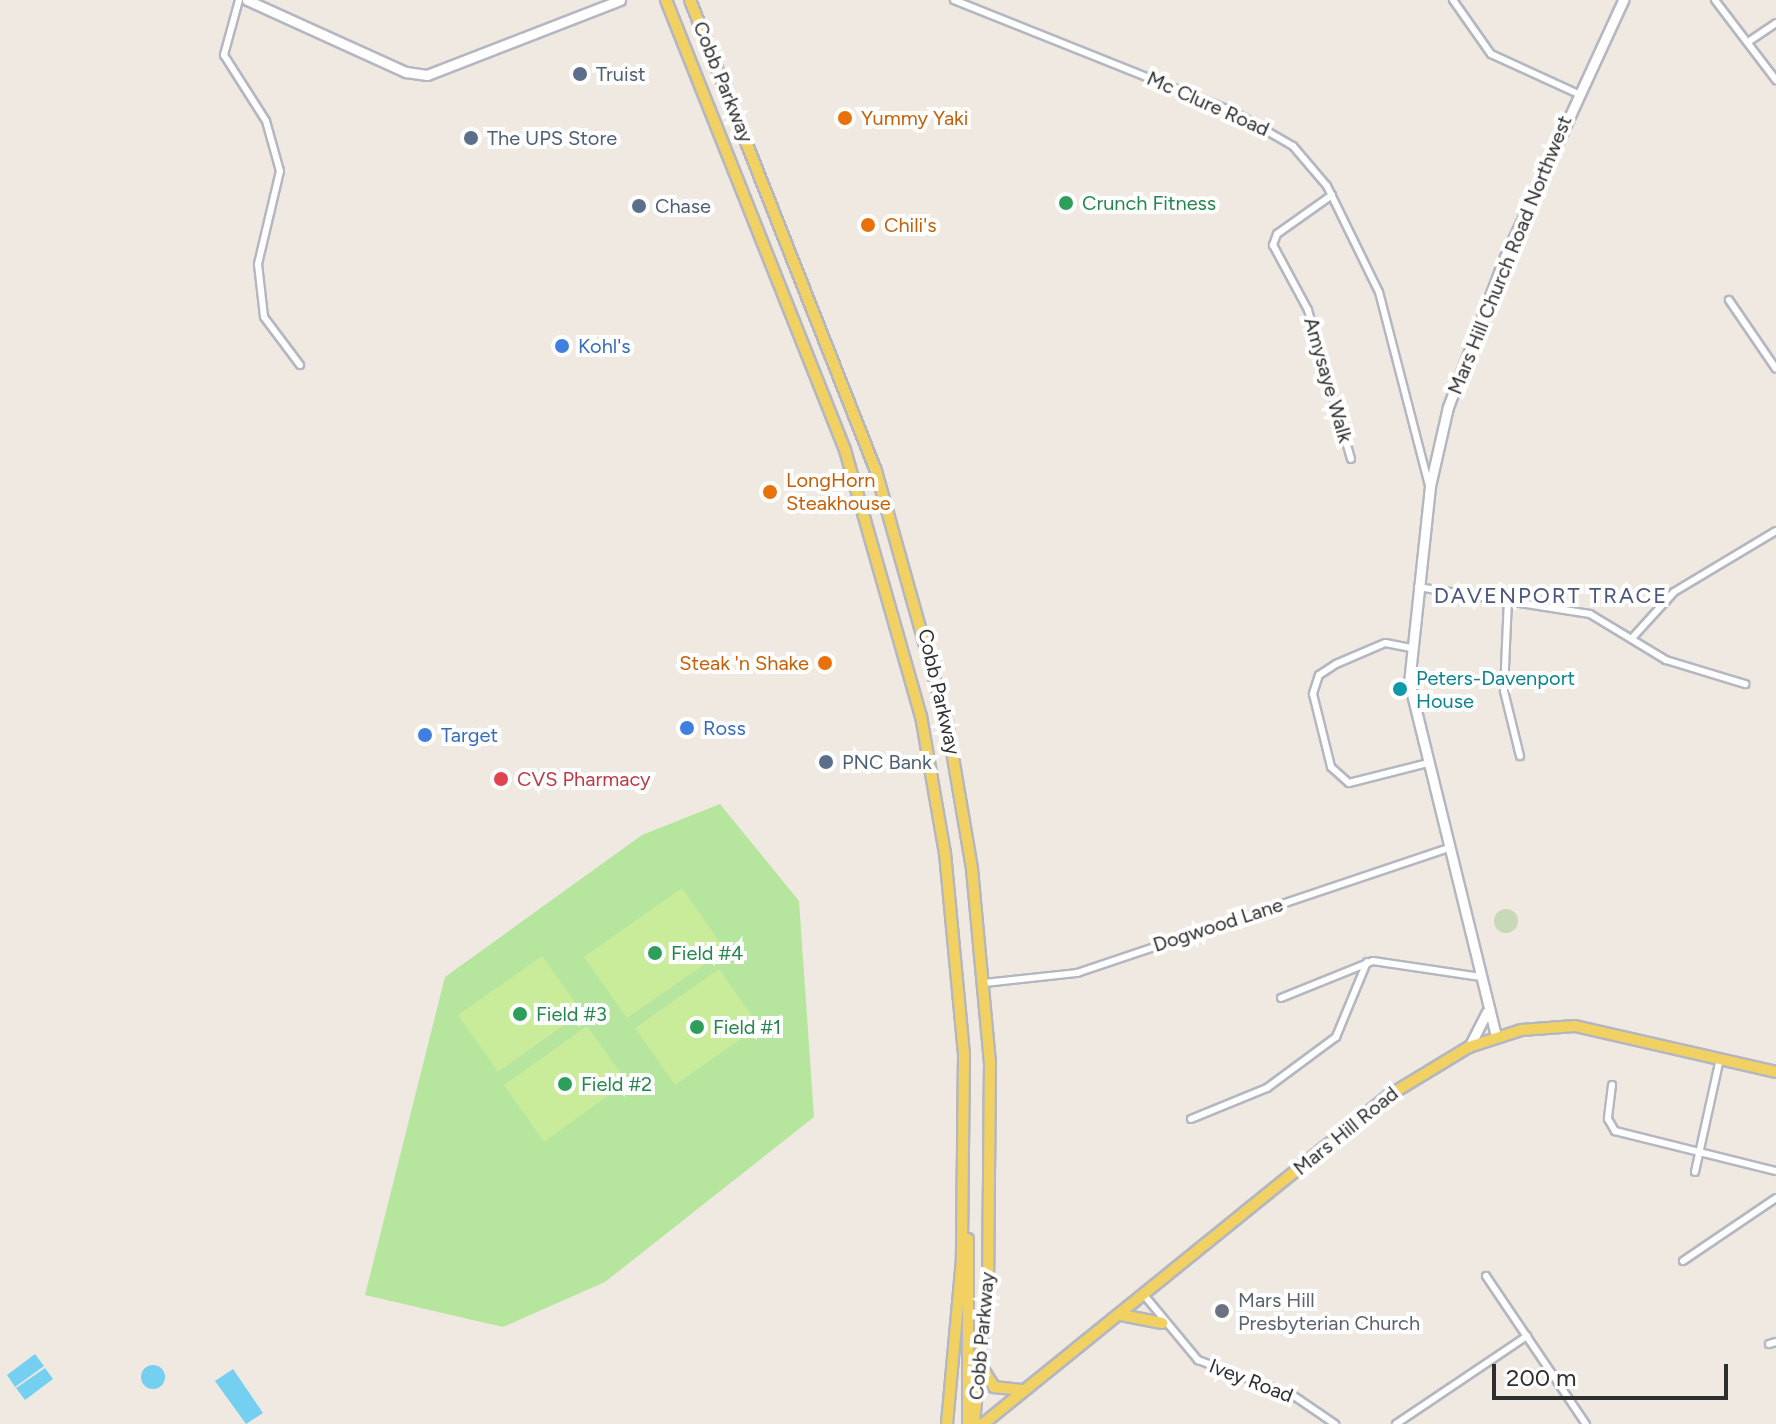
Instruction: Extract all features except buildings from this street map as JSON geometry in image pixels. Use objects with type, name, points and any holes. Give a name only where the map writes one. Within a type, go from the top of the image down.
[{"type":"main road","name":"Cobb Parkway","points":[[666,0],[845,450],[910,667],[957,959],[964,1213],[947,1424]]},
{"type":"main road","name":"Cobb Parkway","points":[[690,0],[901,546],[955,765],[985,983],[991,1186],[981,1365],[971,1424]]},
{"type":"main road","name":"Mars Hill Road","points":[[983,1424],[1407,1081],[1469,1047],[1496,1036],[1591,1027],[1719,1063],[1776,1072]]},
{"type":"main road","points":[[964,1213],[973,1292],[971,1424]]},
{"type":"main road","points":[[1119,1315],[1162,1323]]},
{"type":"main road","points":[[981,1365],[994,1387],[1026,1390]]},
{"type":"street","points":[[239,0],[224,55],[266,121],[280,171],[258,264],[264,317],[300,365]]},
{"type":"street","points":[[247,0],[406,72],[427,75],[620,0]]},
{"type":"street","name":"Mc Clure Road","points":[[954,0],[1269,129],[1293,146],[1332,195],[1379,292],[1430,486]]},
{"type":"street","points":[[1453,0],[1491,54],[1576,93]]},
{"type":"street","points":[[1715,0],[1751,40],[1776,80]]},
{"type":"street","name":"Mars Hill Church Road Northwest","points":[[1496,1036],[1409,683],[1418,587],[1430,486],[1463,366],[1576,93],[1618,2]]},
{"type":"street","points":[[1751,40],[1776,23]]},
{"type":"street","name":"Amysaye Walk","points":[[1332,195],[1277,234],[1273,245],[1308,310],[1351,459]]},
{"type":"street","points":[[1729,300],[1776,369]]},
{"type":"street","points":[[1634,636],[1674,592],[1776,531]]},
{"type":"street","points":[[1418,587],[1590,614],[1634,636],[1666,660],[1745,684]]},
{"type":"street","points":[[1508,599],[1504,691],[1520,756]]},
{"type":"street","points":[[1411,648],[1385,643],[1358,653],[1319,675],[1313,694],[1331,767],[1349,783],[1428,763]]},
{"type":"street","name":"Dogwood Lane","points":[[985,983],[1077,973],[1448,848]]},
{"type":"street","points":[[1281,998],[1367,962],[1481,977]]},
{"type":"street","points":[[1191,1119],[1267,1088],[1336,1037],[1367,962]]},
{"type":"street","points":[[1469,1047],[1488,1004]]},
{"type":"street","points":[[1695,1172],[1719,1063]]},
{"type":"street","points":[[1612,1085],[1610,1128],[1776,1171]]},
{"type":"street","points":[[1683,1261],[1776,1198]]},
{"type":"street","points":[[1486,1276],[1586,1424]]},
{"type":"street","name":"Ivey Road","points":[[1144,1295],[1162,1323],[1198,1360],[1294,1396],[1335,1424]]},
{"type":"street","points":[[1396,1424],[1527,1336]]},
{"type":"green space","points":[[720,804],[799,901],[814,1117],[605,1282],[503,1327],[365,1295],[445,977],[642,835]]},
{"type":"green space","name":"Field #4","points":[[682,888],[725,950],[627,1018],[584,957]]},
{"type":"green space","points":[[1506,909],[1515,912],[1518,921],[1515,930],[1506,933],[1497,930],[1494,921],[1497,912]]},
{"type":"green space","name":"Field #3","points":[[542,956],[582,1012],[498,1072],[458,1015]]},
{"type":"green space","name":"Field #1","points":[[719,969],[759,1026],[675,1085],[635,1028]]},
{"type":"green space","name":"Field #2","points":[[587,1026],[627,1082],[544,1142],[504,1085]]},
{"type":"water","points":[[35,1354],[44,1366],[15,1387],[7,1375]]},
{"type":"water","points":[[148,1365],[158,1365],[165,1372],[165,1382],[158,1389],[148,1389],[141,1382],[141,1372]]},
{"type":"water","points":[[45,1368],[53,1379],[25,1400],[16,1388]]},
{"type":"water","points":[[233,1369],[263,1413],[246,1424],[215,1381]]},
{"type":"place","name":"Truist","points":[[580,74]]},
{"type":"place","name":"Yummy Yaki","points":[[845,118]]},
{"type":"place","name":"The UPS Store","points":[[471,138]]},
{"type":"place","name":"Crunch Fitness","points":[[1066,203]]},
{"type":"place","name":"Chase","points":[[639,206]]},
{"type":"place","name":"Chili's","points":[[868,225]]},
{"type":"place","name":"Kohl's","points":[[562,346]]},
{"type":"place","name":"LongHorn Steakhouse","points":[[770,492]]},
{"type":"place","name":"Steak 'n Shake","points":[[825,663]]},
{"type":"place","name":"Peters-Davenport House","points":[[1400,689]]},
{"type":"place","name":"Ross","points":[[687,728]]},
{"type":"place","name":"Target","points":[[425,735]]},
{"type":"place","name":"PNC Bank","points":[[826,762]]},
{"type":"place","name":"CVS Pharmacy","points":[[501,779]]},
{"type":"place","name":"Field #4","points":[[655,953]]},
{"type":"place","name":"Field #3","points":[[520,1014]]},
{"type":"place","name":"Field #1","points":[[697,1027]]},
{"type":"place","name":"Field #2","points":[[565,1084]]},
{"type":"place","name":"Mars Hill Presbyterian Church","points":[[1222,1311]]},
{"type":"district","name":"DAVENPORT TRACE","points":[[1551,596]]}]
